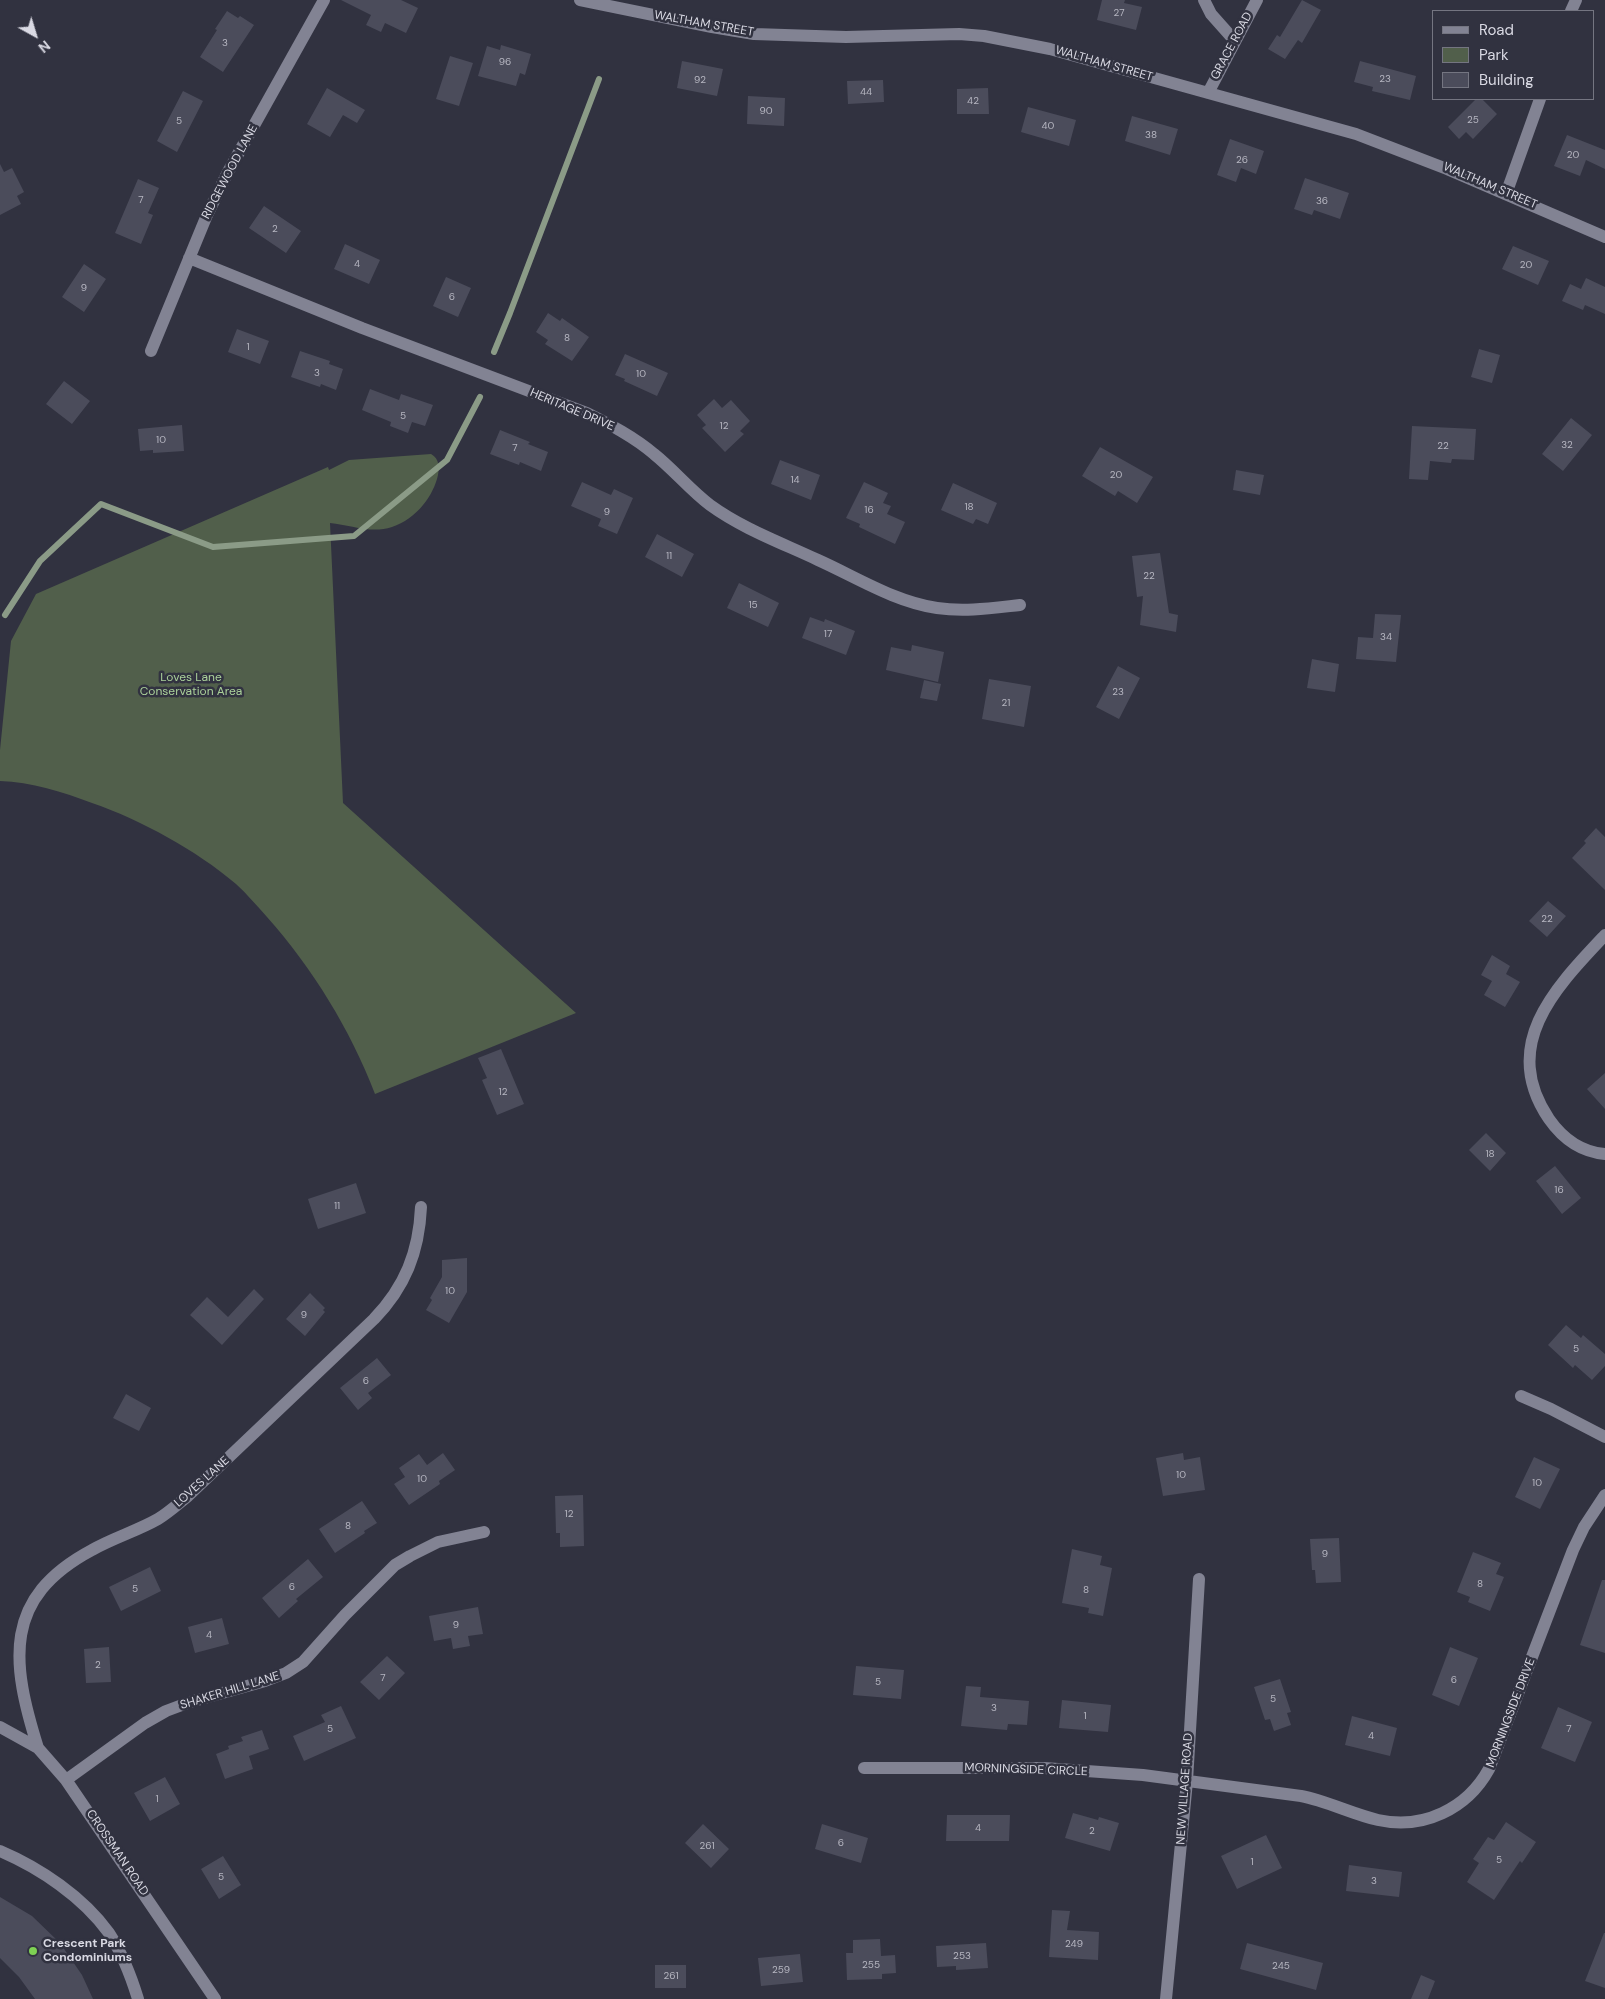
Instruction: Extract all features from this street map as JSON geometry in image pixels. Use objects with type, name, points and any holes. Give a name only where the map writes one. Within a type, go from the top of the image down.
[{"type":"street","name":"RIDGEWOOD LANE","points":[[151,351],[189,258],[228,172],[324,0]]},
{"type":"street","name":"WALTHAM STREET","points":[[580,0],[754,34],[795,37],[927,34],[984,36],[1050,49],[1364,137],[1423,159],[1605,237]]},
{"type":"street","points":[[1204,0],[1211,14],[1235,41]]},
{"type":"street","name":"GRACE ROAD","points":[[1208,93],[1257,0]]},
{"type":"street","points":[[1506,194],[1540,100]]},
{"type":"street","name":"HERITAGE DRIVE","points":[[189,258],[362,328],[601,420],[642,445],[664,463],[692,491],[726,516],[891,594],[936,608],[986,610],[1020,605]]},
{"type":"street","points":[[1605,935],[1582,960],[1542,1014],[1532,1038],[1528,1058],[1532,1081],[1550,1120],[1561,1133],[1578,1147],[1595,1153],[1605,1154]]},
{"type":"street","name":"LOVES LANE","points":[[38,1748],[23,1694],[20,1649],[26,1616],[34,1597],[58,1571],[75,1559],[157,1520],[188,1496],[374,1320],[392,1299],[411,1265],[420,1222],[421,1207]]},
{"type":"street","points":[[1521,1396],[1551,1408],[1605,1437]]},
{"type":"street","name":"MORNINGSIDE DRIVE","points":[[1187,1781],[1301,1796],[1319,1800],[1376,1820],[1396,1822],[1427,1819],[1455,1807],[1478,1786],[1494,1760],[1573,1550],[1584,1527],[1605,1494]]},
{"type":"street","name":"SHAKER HILL LANE","points":[[66,1780],[166,1711],[286,1673],[310,1655],[345,1615],[395,1565],[438,1542],[484,1532]]},
{"type":"street","name":"NEW VILLAGE ROAD","points":[[1166,1999],[1187,1781],[1199,1579]]},
{"type":"street","name":"CROSSMAN ROAD","points":[[0,1727],[38,1748],[66,1780],[215,1999]]},
{"type":"street","name":"MORNINGSIDE CIRCLE","points":[[864,1768],[1044,1768],[1143,1775],[1187,1781]]},
{"type":"street","points":[[0,1851],[16,1858],[52,1880],[82,1904],[100,1922],[122,1958],[138,1999]]},
{"type":"green space","name":"Loves Lane Conservation Area","points":[[431,454],[436,458],[438,464],[437,479],[427,500],[409,518],[392,527],[376,530],[330,523],[343,803],[576,1013],[375,1094],[342,1023],[315,979],[284,937],[236,884],[204,859],[130,818],[58,791],[23,783],[0,781],[0,750],[11,641],[36,594],[328,467],[329,470],[349,460]]},
{"type":"building","points":[[341,0],[401,0],[418,8],[406,33],[385,23],[381,32],[366,25],[371,15]]},
{"type":"building","points":[[1102,0],[1125,0],[1124,3],[1142,7],[1136,30],[1097,20]]},
{"type":"building","points":[[1302,0],[1321,10],[1302,43],[1298,40],[1285,59],[1268,49],[1277,35],[1280,37]]},
{"type":"building","points":[[227,11],[238,18],[240,16],[254,25],[223,72],[200,57]]},
{"type":"building","points":[[501,45],[531,54],[525,75],[520,73],[516,86],[478,76],[487,46],[500,50]]},
{"type":"building","points":[[450,56],[473,63],[459,106],[436,99]]},
{"type":"building","points":[[682,61],[723,69],[717,96],[677,88]]},
{"type":"building","points":[[1360,61],[1416,76],[1410,100],[1372,91],[1373,87],[1354,82]]},
{"type":"building","points":[[883,80],[884,102],[848,104],[847,81]]},
{"type":"building","points":[[327,88],[365,110],[357,123],[343,115],[330,137],[307,124]]},
{"type":"building","points":[[988,88],[989,114],[957,114],[957,89]]},
{"type":"building","points":[[183,91],[203,101],[177,152],[157,141]]},
{"type":"building","points":[[748,96],[785,98],[784,126],[747,124]]},
{"type":"building","points":[[1475,100],[1483,100],[1497,114],[1473,139],[1466,132],[1459,139],[1448,127]]},
{"type":"building","points":[[1028,107],[1076,120],[1069,146],[1021,132]]},
{"type":"building","points":[[1132,116],[1178,129],[1170,155],[1125,141]]},
{"type":"building","points":[[1567,135],[1605,150],[1605,169],[1586,160],[1580,176],[1554,166]]},
{"type":"building","points":[[1230,139],[1264,151],[1256,174],[1241,168],[1236,182],[1217,175]]},
{"type":"building","points":[[0,164],[4,172],[12,168],[24,192],[17,196],[21,204],[0,215]]},
{"type":"building","points":[[1305,178],[1349,193],[1340,219],[1314,210],[1312,215],[1294,209]]},
{"type":"building","points":[[138,179],[159,188],[148,213],[153,215],[141,244],[115,233]]},
{"type":"building","points":[[264,206],[301,231],[286,253],[249,228]]},
{"type":"building","points":[[345,244],[380,260],[369,284],[334,269]]},
{"type":"building","points":[[1513,246],[1549,261],[1538,285],[1502,269]]},
{"type":"building","points":[[84,264],[106,279],[84,312],[62,297]]},
{"type":"building","points":[[446,277],[471,288],[458,317],[433,306]]},
{"type":"building","points":[[1586,278],[1605,287],[1605,314],[1585,305],[1583,310],[1562,301],[1570,284],[1581,289]]},
{"type":"building","points":[[548,313],[560,321],[562,318],[589,337],[572,361],[545,344],[548,340],[536,332]]},
{"type":"building","points":[[237,329],[269,341],[260,364],[228,352]]},
{"type":"building","points":[[1479,349],[1500,355],[1492,383],[1471,377]]},
{"type":"building","points":[[300,351],[330,361],[329,364],[343,369],[336,390],[321,384],[320,387],[291,377]]},
{"type":"building","points":[[625,354],[668,373],[657,396],[615,375]]},
{"type":"building","points":[[64,381],[90,401],[72,424],[46,404]]},
{"type":"building","points":[[370,389],[399,400],[401,394],[433,405],[425,426],[412,422],[408,433],[390,426],[391,422],[362,410]]},
{"type":"building","points":[[714,399],[722,408],[731,400],[750,421],[740,431],[744,434],[725,452],[702,428],[706,425],[697,415]]},
{"type":"building","points":[[1571,418],[1592,435],[1563,471],[1542,454]]},
{"type":"building","points":[[182,425],[184,451],[153,453],[153,450],[140,451],[138,429]]},
{"type":"building","points":[[1412,426],[1476,429],[1474,460],[1452,459],[1451,463],[1430,461],[1428,480],[1409,479]]},
{"type":"building","points":[[500,430],[530,442],[528,444],[548,452],[541,471],[520,462],[519,465],[490,454]]},
{"type":"building","points":[[1100,447],[1153,477],[1137,503],[1118,491],[1115,496],[1082,476]]},
{"type":"building","points":[[780,460],[820,475],[811,500],[771,484]]},
{"type":"building","points":[[1236,470],[1264,475],[1260,495],[1233,490]]},
{"type":"building","points":[[582,482],[611,495],[614,489],[633,498],[617,534],[598,526],[601,519],[571,506]]},
{"type":"building","points":[[864,482],[888,493],[883,503],[891,506],[887,514],[905,522],[895,544],[859,527],[860,524],[846,518]]},
{"type":"building","points":[[953,483],[997,503],[988,524],[976,519],[973,524],[941,510]]},
{"type":"building","points":[[657,534],[694,554],[682,577],[645,557]]},
{"type":"building","points":[[1160,553],[1169,613],[1178,615],[1176,632],[1140,625],[1143,596],[1137,597],[1132,556]]},
{"type":"building","points":[[739,583],[779,603],[768,627],[727,608]]},
{"type":"building","points":[[1375,614],[1401,615],[1396,662],[1356,659],[1358,637],[1373,638]]},
{"type":"building","points":[[810,617],[824,622],[825,619],[855,631],[846,655],[802,638]]},
{"type":"building","points":[[912,645],[944,652],[938,682],[886,670],[891,647],[911,651]]},
{"type":"building","points":[[1312,659],[1339,664],[1335,692],[1307,688]]},
{"type":"building","points":[[1118,666],[1140,678],[1119,719],[1096,707]]},
{"type":"building","points":[[989,679],[1031,686],[1024,727],[982,719]]},
{"type":"building","points":[[924,680],[941,684],[937,701],[920,698]]},
{"type":"building","points":[[1596,828],[1605,837],[1605,890],[1572,858],[1586,843],[1584,841]]},
{"type":"building","points":[[1548,901],[1566,916],[1547,937],[1529,921]]},
{"type":"building","points":[[1492,955],[1510,966],[1506,974],[1520,982],[1505,1007],[1484,995],[1492,981],[1481,975]]},
{"type":"building","points":[[501,1049],[524,1104],[497,1115],[482,1080],[487,1078],[478,1058]]},
{"type":"building","points":[[1605,1073],[1605,1109],[1587,1089]]},
{"type":"building","points":[[1486,1133],[1506,1153],[1490,1171],[1469,1150]]},
{"type":"building","points":[[1555,1166],[1581,1198],[1562,1214],[1536,1181]]},
{"type":"building","points":[[356,1183],[366,1213],[318,1229],[308,1199]]},
{"type":"building","points":[[467,1258],[467,1292],[449,1323],[426,1310],[432,1300],[430,1298],[442,1277],[442,1260]]},
{"type":"building","points":[[254,1289],[264,1299],[222,1345],[190,1315],[207,1297],[228,1317]]},
{"type":"building","points":[[310,1293],[325,1308],[323,1310],[325,1312],[305,1336],[286,1319]]},
{"type":"building","points":[[1566,1325],[1581,1338],[1583,1335],[1605,1354],[1605,1366],[1592,1380],[1575,1365],[1573,1368],[1548,1345]]},
{"type":"building","points":[[377,1358],[391,1375],[368,1393],[372,1398],[358,1410],[340,1388]]},
{"type":"building","points":[[126,1394],[151,1408],[139,1431],[113,1418]]},
{"type":"building","points":[[443,1453],[455,1470],[439,1481],[440,1484],[409,1505],[394,1484],[405,1477],[399,1468],[419,1454],[427,1465]]},
{"type":"building","points":[[1183,1453],[1184,1460],[1200,1457],[1205,1490],[1163,1496],[1156,1458]]},
{"type":"building","points":[[1534,1457],[1560,1469],[1540,1509],[1515,1497]]},
{"type":"building","points":[[583,1495],[584,1546],[560,1547],[560,1533],[556,1533],[555,1496]]},
{"type":"building","points":[[362,1501],[377,1523],[335,1553],[319,1529]]},
{"type":"building","points":[[1339,1538],[1341,1582],[1316,1583],[1315,1570],[1312,1570],[1310,1539]]},
{"type":"building","points":[[1072,1549],[1102,1556],[1100,1565],[1112,1568],[1103,1616],[1088,1613],[1089,1608],[1062,1603]]},
{"type":"building","points":[[1473,1552],[1501,1563],[1496,1574],[1504,1577],[1490,1611],[1468,1602],[1470,1597],[1457,1592]]},
{"type":"building","points":[[308,1559],[323,1577],[296,1599],[298,1601],[279,1618],[262,1598]]},
{"type":"building","points":[[150,1567],[161,1591],[121,1611],[109,1587]]},
{"type":"building","points":[[1602,1580],[1605,1580],[1605,1653],[1580,1645]]},
{"type":"building","points":[[478,1607],[483,1634],[468,1636],[470,1646],[453,1649],[451,1638],[434,1641],[429,1616]]},
{"type":"building","points":[[222,1618],[229,1644],[195,1653],[188,1627]]},
{"type":"building","points":[[109,1647],[111,1682],[86,1683],[84,1649]]},
{"type":"building","points":[[1450,1647],[1478,1658],[1459,1706],[1432,1695]]},
{"type":"building","points":[[387,1656],[405,1673],[379,1700],[360,1682]]},
{"type":"building","points":[[856,1666],[904,1670],[901,1699],[853,1695]]},
{"type":"building","points":[[1280,1679],[1291,1712],[1287,1713],[1291,1725],[1274,1731],[1270,1719],[1265,1720],[1254,1687]]},
{"type":"building","points":[[966,1686],[981,1687],[980,1697],[1029,1701],[1027,1725],[1008,1724],[1007,1730],[961,1726]]},
{"type":"building","points":[[1062,1700],[1111,1705],[1108,1732],[1059,1728]]},
{"type":"building","points":[[341,1706],[356,1738],[304,1761],[293,1736],[325,1722],[321,1715]]},
{"type":"building","points":[[1558,1707],[1592,1722],[1575,1762],[1541,1748]]},
{"type":"building","points":[[1352,1716],[1397,1728],[1390,1756],[1345,1745]]},
{"type":"building","points":[[262,1730],[269,1749],[249,1756],[253,1769],[225,1779],[216,1754],[229,1749],[228,1746],[243,1741],[241,1737]]},
{"type":"building","points":[[165,1777],[180,1804],[150,1821],[134,1793]]},
{"type":"building","points":[[1073,1813],[1098,1820],[1099,1817],[1119,1823],[1110,1851],[1065,1838]]},
{"type":"building","points":[[947,1815],[1010,1815],[1009,1841],[946,1841]]},
{"type":"building","points":[[1506,1822],[1536,1842],[1522,1863],[1520,1861],[1494,1900],[1467,1882],[1479,1863],[1473,1859],[1488,1837],[1494,1840]]},
{"type":"building","points":[[703,1824],[729,1849],[711,1868],[685,1843]]},
{"type":"building","points":[[822,1824],[868,1838],[861,1863],[815,1849]]},
{"type":"building","points":[[1266,1835],[1282,1868],[1237,1889],[1221,1856]]},
{"type":"building","points":[[223,1856],[241,1885],[219,1899],[201,1869]]},
{"type":"building","points":[[1349,1865],[1402,1872],[1399,1897],[1346,1891]]},
{"type":"building","name":"Crescent Park Condominiums","points":[[0,1897],[32,1916],[60,1943],[82,1975],[93,1999],[35,1999],[19,1977],[0,1958]]},
{"type":"building","points":[[1052,1910],[1070,1911],[1067,1930],[1099,1932],[1098,1960],[1049,1957]]},
{"type":"building","points":[[1605,1933],[1605,1988],[1585,1981]]},
{"type":"building","points":[[880,1939],[881,1956],[895,1955],[896,1973],[882,1974],[882,1979],[847,1980],[846,1953],[853,1953],[853,1940]]},
{"type":"building","points":[[986,1943],[988,1968],[956,1970],[956,1966],[937,1967],[936,1946]]},
{"type":"building","points":[[1247,1943],[1323,1963],[1316,1990],[1240,1969]]},
{"type":"building","points":[[800,1954],[803,1982],[761,1986],[758,1958]]},
{"type":"building","points":[[655,1965],[686,1965],[686,1988],[655,1988]]},
{"type":"building","points":[[1421,1975],[1435,1981],[1428,1999],[1411,1999]]},
{"type":"waterway","points":[[494,352],[599,79]]},
{"type":"waterway","points":[[5,615],[40,561],[101,504],[213,547],[354,536],[447,460],[480,397]]},
{"type":"place","name":"Crescent Park Condominiums","points":[[33,1951]]}]
